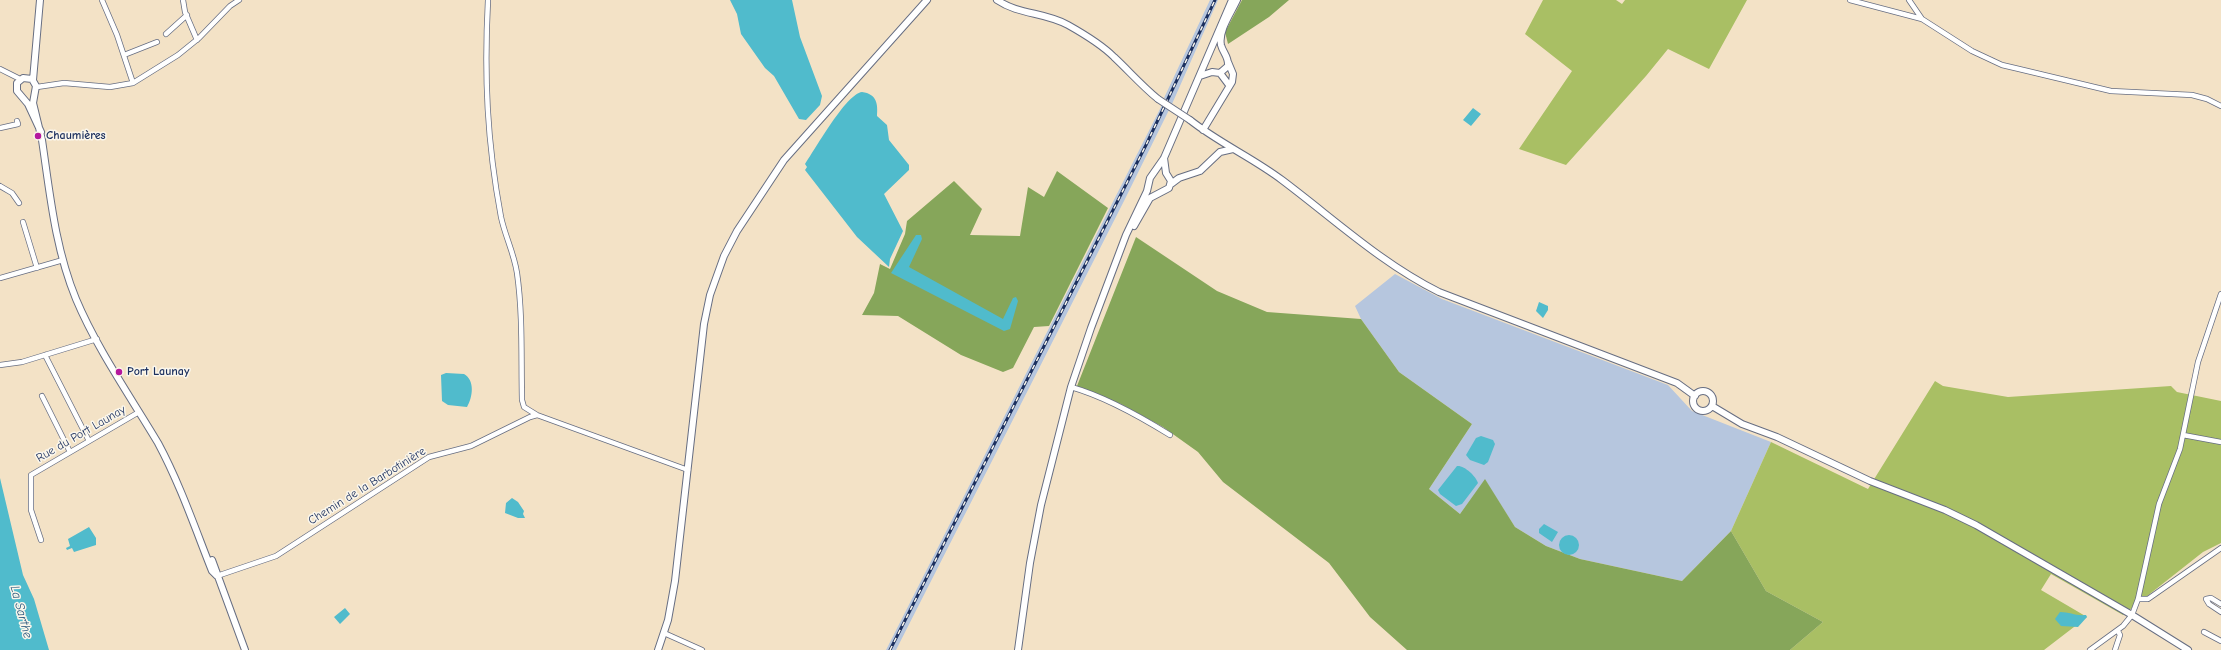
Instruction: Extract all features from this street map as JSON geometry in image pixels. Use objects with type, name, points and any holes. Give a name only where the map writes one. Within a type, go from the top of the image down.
[{"type":"street","points":[[37,87],[33,80],[40,0]]},
{"type":"street","points":[[102,0],[124,55],[132,83]]},
{"type":"street","points":[[183,0],[197,40]]},
{"type":"street","points":[[37,87],[64,83],[110,87],[132,83],[166,64],[197,40],[230,6],[239,0]]},
{"type":"street","points":[[488,0],[486,72],[488,131],[502,219],[514,255],[517,272],[524,407],[524,414],[521,421]]},
{"type":"street","points":[[658,650],[664,633],[675,581],[706,313],[713,283],[724,256],[737,231],[784,160],[923,0]]},
{"type":"street","points":[[919,6],[927,0]]},
{"type":"street","points":[[997,0],[1014,10],[1051,17],[1071,26],[1112,55],[1158,99],[1213,137],[1233,148],[1282,180],[1374,252],[1422,284],[1439,292],[1677,383],[1695,396]]},
{"type":"street","points":[[1018,650],[1030,563],[1041,504],[1071,387],[1091,328],[1120,252],[1149,185],[1150,178],[1164,158],[1174,130],[1210,54],[1232,0]]},
{"type":"street","points":[[1203,130],[1232,82],[1233,74],[1220,42],[1221,34],[1237,0]]},
{"type":"street","points":[[1850,0],[1922,18],[1972,51],[2002,65],[2097,89],[2130,93],[2192,95],[2207,99],[2221,106]]},
{"type":"street","points":[[1909,0],[1922,18]]},
{"type":"street","points":[[166,34],[187,15]]},
{"type":"street","points":[[124,55],[157,42]]},
{"type":"street","points":[[1210,54],[1217,51],[1224,53]]},
{"type":"street","points":[[1206,60],[1207,67],[1212,72]]},
{"type":"street","points":[[1200,76],[1212,72],[1220,73],[1226,69],[1228,62]]},
{"type":"street","points":[[16,86],[34,68]]},
{"type":"street","points":[[0,69],[10,76],[33,80]]},
{"type":"street","points":[[1220,73],[1229,85]]},
{"type":"street","points":[[10,76],[16,86],[17,93],[28,104],[41,132]]},
{"type":"street","points":[[37,87],[33,95],[33,103],[41,132],[56,234],[62,260],[76,299],[97,339],[169,465],[202,543],[217,570],[217,576],[245,650]]},
{"type":"street","points":[[22,98],[28,98],[33,95]]},
{"type":"street","points":[[0,128],[18,124],[17,122]]},
{"type":"street","points":[[1213,137],[1220,152]]},
{"type":"street","points":[[1120,252],[1147,202],[1167,190],[1171,184],[1179,178],[1200,171],[1220,152],[1233,148]]},
{"type":"street","points":[[1164,158],[1171,184]]},
{"type":"street","points":[[1154,173],[1160,171],[1179,178]]},
{"type":"street","points":[[1149,185],[1153,190],[1160,193]]},
{"type":"street","points":[[0,186],[12,193],[19,204]]},
{"type":"street","points":[[23,222],[37,268]]},
{"type":"street","points":[[0,278],[62,260]]},
{"type":"street","points":[[2090,650],[2118,631],[2132,615],[2138,599],[2159,504],[2180,449],[2198,362],[2221,294]]},
{"type":"street","points":[[0,365],[9,365],[97,339]]},
{"type":"street","points":[[45,355],[89,442]]},
{"type":"street","points":[[1071,387],[1088,393],[1152,424],[1170,435]]},
{"type":"street","points":[[1700,392],[1710,394],[1713,400],[1712,406],[1707,411],[1697,410],[1693,402],[1695,396],[1700,392]]},
{"type":"street","points":[[42,396],[70,452]]},
{"type":"street","points":[[1712,406],[1742,424],[1784,440],[1870,481],[1945,510],[1976,524],[2132,615],[2188,650]]},
{"type":"street","points":[[524,407],[537,415],[688,470]]},
{"type":"street","name":"Rue du Port Launay","points":[[42,540],[31,510],[30,478],[33,472],[89,442],[139,412]]},
{"type":"street","name":"Chemin de la Barbotinière","points":[[217,576],[276,556],[429,457],[471,446],[521,421],[537,415]]},
{"type":"street","points":[[2183,435],[2221,442]]},
{"type":"street","points":[[2138,599],[2148,599],[2221,548]]},
{"type":"street","points":[[2221,604],[2211,598],[2206,598],[2209,604],[2221,612]]},
{"type":"street","points":[[2115,650],[2120,635],[2118,631]]},
{"type":"street","points":[[2204,632],[2221,641]]},
{"type":"street","points":[[664,633],[702,650]]},
{"type":"shaded area","points":[[1210,0],[1218,0],[1172,104],[1164,98]]},
{"type":"shaded area","points":[[1162,105],[1169,110],[1124,201],[896,650],[886,650]]},
{"type":"shaded area","points":[[1395,274],[1442,299],[1668,385],[1692,411],[1771,442],[1731,531],[1682,581],[1580,559],[1546,546],[1515,527],[1485,480],[1460,514],[1429,489],[1472,424],[1399,372],[1361,319],[1355,306]]},
{"type":"green space","points":[[1242,0],[1289,0],[1269,17],[1228,44],[1225,32]]},
{"type":"green space","points":[[1543,0],[1616,0],[1622,4],[1625,0],[1747,0],[1709,69],[1668,49],[1646,76],[1566,165],[1519,149],[1572,71],[1525,34]]},
{"type":"green space","points":[[1057,171],[1108,208],[1049,326],[1034,327],[1013,368],[1003,372],[961,355],[898,316],[862,315],[874,293],[880,264],[890,269],[905,234],[907,221],[954,181],[982,209],[970,235],[1020,236],[1028,187],[1044,197]]},
{"type":"green space","points":[[1136,237],[1217,291],[1267,312],[1361,319],[1399,372],[1472,424],[1429,489],[1460,514],[1485,479],[1515,527],[1546,546],[1580,559],[1682,581],[1731,531],[1766,591],[1823,622],[1790,650],[1407,650],[1370,617],[1329,563],[1223,482],[1198,452],[1163,427],[1121,404],[1077,386]]},
{"type":"green space","points":[[1935,381],[1943,386],[2008,397],[2171,386],[2177,392],[2221,401],[2221,543],[2203,552],[2123,615],[2051,574],[2041,590],[2087,617],[2044,650],[1790,650],[1823,622],[1766,591],[1731,531],[1771,442],[1868,489]]},
{"type":"water","points":[[730,0],[792,0],[800,37],[822,96],[820,105],[806,120],[799,119],[774,76],[765,68],[741,34],[737,14]]},
{"type":"water","points":[[862,92],[871,95],[876,100],[877,116],[887,125],[889,140],[909,165],[909,170],[884,194],[903,231],[890,259],[889,267],[857,237],[805,170],[807,167],[805,164],[840,111],[855,95]]},
{"type":"water","points":[[1473,108],[1481,114],[1471,126],[1463,120]]},
{"type":"water","points":[[916,235],[921,235],[922,239],[909,267],[1003,319],[1013,298],[1016,297],[1018,301],[1010,329],[1004,331],[891,273]]},
{"type":"water","points":[[1539,302],[1548,306],[1548,310],[1543,318],[1536,311]]},
{"type":"water","points":[[446,373],[464,374],[470,380],[472,394],[467,407],[448,405],[442,401],[441,375]]},
{"type":"water","points":[[1481,436],[1493,440],[1495,444],[1488,462],[1484,465],[1470,460],[1466,455],[1476,438]]},
{"type":"water","points":[[1457,466],[1463,467],[1475,477],[1478,483],[1462,504],[1456,506],[1440,494],[1438,490]]},
{"type":"water","name":"La Sarthe","points":[[0,478],[23,575],[34,599],[49,650],[0,650]]},
{"type":"water","points":[[512,498],[518,502],[524,511],[523,514],[525,518],[518,518],[505,513],[506,503]]},
{"type":"water","points":[[1544,524],[1558,532],[1552,542],[1539,533],[1539,529]]},
{"type":"water","points":[[89,527],[96,538],[96,545],[74,552],[72,548],[67,550],[66,548],[70,546],[68,539]]},
{"type":"water","points":[[1569,535],[1576,538],[1579,545],[1576,552],[1569,555],[1562,552],[1559,545],[1562,538]]},
{"type":"water","points":[[345,608],[350,614],[340,624],[334,617]]},
{"type":"water","points":[[2060,612],[2086,615],[2087,617],[2078,627],[2061,626],[2055,619]]},
{"type":"railway","points":[[890,650],[1146,145],[1215,0]]},
{"type":"place","name":"Chaumières","points":[[38,136]]},
{"type":"place","name":"Port Launay","points":[[119,372]]}]
